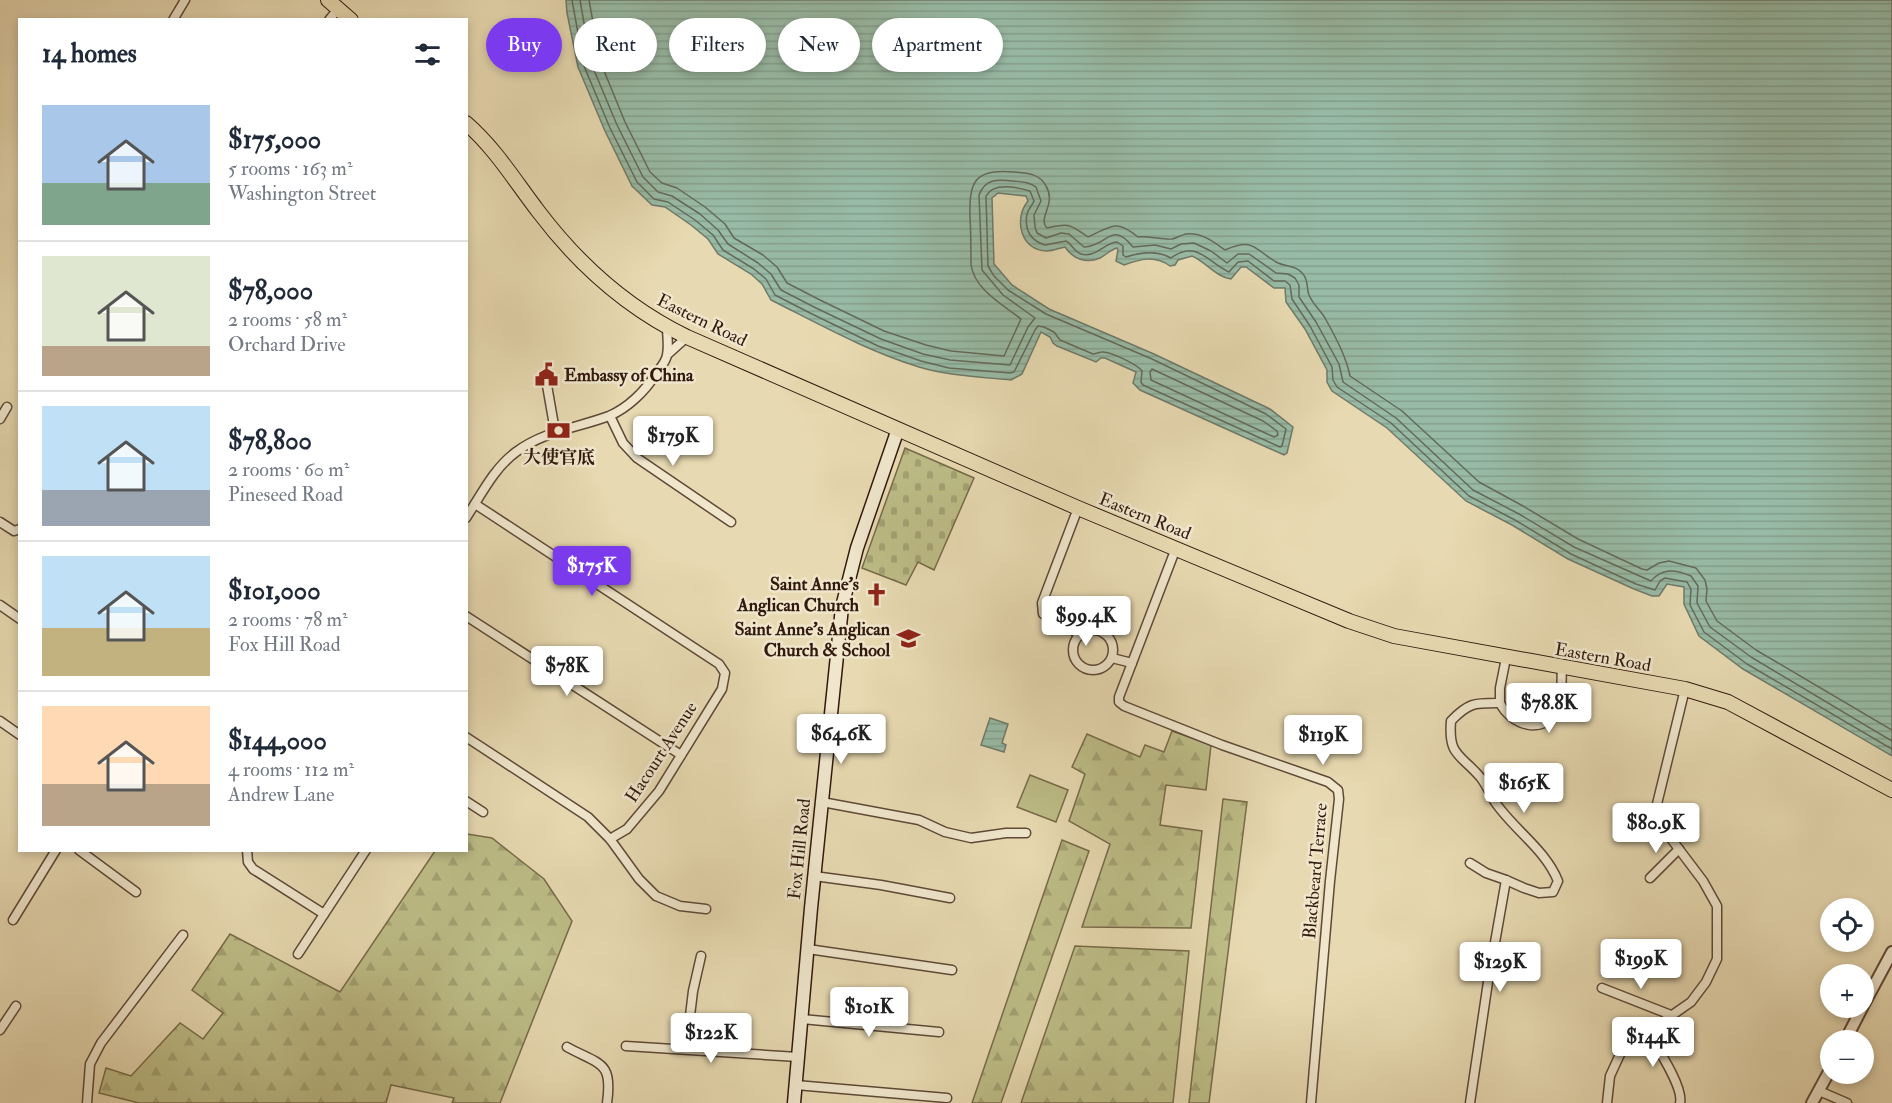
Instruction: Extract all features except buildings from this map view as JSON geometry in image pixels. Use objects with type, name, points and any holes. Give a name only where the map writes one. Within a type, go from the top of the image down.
[{"type":"highway","points":[[331,10],[347,18]]},
{"type":"highway","name":"Eastern Road","points":[[468,125],[483,137],[563,243],[621,297],[667,327],[687,337],[1078,508],[1349,621],[1394,636],[1685,690],[1728,702],[1892,790]]},
{"type":"main road","name":"Fox Hill Road","points":[[795,1103],[814,876],[842,607],[857,548],[898,429]]},
{"type":"street","points":[[174,18],[185,0]]},
{"type":"street","points":[[667,327],[668,354]]},
{"type":"street","points":[[468,515],[499,468],[515,453],[536,439],[555,431],[610,416],[637,397],[652,380],[668,354],[687,337]]},
{"type":"street","points":[[545,374],[555,431]]},
{"type":"street","points":[[0,419],[7,407]]},
{"type":"street","points":[[610,416],[623,442],[637,458],[731,522]]},
{"type":"street","name":"Hacourt Avenue","points":[[475,504],[719,664],[725,673],[722,689],[659,791],[627,829],[610,839]]},
{"type":"street","points":[[1078,508],[1041,610],[1043,614],[1079,634]]},
{"type":"street","points":[[0,522],[14,531],[18,530]]},
{"type":"street","name":"Blackbeard Terrace","points":[[1176,548],[1119,702],[1222,745],[1328,782],[1338,789],[1339,799],[1311,1103]]},
{"type":"street","points":[[0,605],[18,618]]},
{"type":"street","points":[[468,617],[681,755]]},
{"type":"street","points":[[1092,629],[1105,633],[1113,644],[1112,658],[1097,670],[1090,670],[1078,664],[1073,646],[1079,634],[1092,629]]},
{"type":"street","points":[[1112,658],[1132,663]]},
{"type":"street","points":[[1506,658],[1500,688],[1500,703],[1505,712],[1523,724],[1533,725],[1549,719],[1556,711],[1562,667]]},
{"type":"street","points":[[1607,1103],[1610,1076],[1622,1050],[1691,1002],[1706,982],[1716,959],[1716,906],[1703,881],[1657,820],[1657,804],[1685,690]]},
{"type":"street","points":[[1470,863],[1486,873],[1539,893],[1553,892],[1558,881],[1552,866],[1495,801],[1478,775],[1457,754],[1449,738],[1450,721],[1461,710],[1474,703],[1500,703]]},
{"type":"street","points":[[0,721],[18,734]]},
{"type":"street","points":[[468,738],[588,818],[610,839],[639,879],[656,896],[680,906],[706,909]]},
{"type":"street","points":[[468,802],[483,812]]},
{"type":"street","points":[[822,802],[919,820],[945,832],[971,838],[1006,833],[1026,833]]},
{"type":"street","points":[[1650,878],[1679,849]]},
{"type":"street","points":[[12,920],[55,852]]},
{"type":"street","points":[[82,852],[136,892]]},
{"type":"street","points":[[247,852],[248,862],[254,869],[324,914]]},
{"type":"street","points":[[298,954],[365,852]]},
{"type":"street","points":[[814,876],[881,885],[950,898]]},
{"type":"street","points":[[1470,1103],[1506,880]]},
{"type":"street","points":[[87,1103],[90,1064],[95,1053],[183,935]]},
{"type":"street","points":[[808,949],[952,970]]},
{"type":"street","points":[[1874,985],[1892,952]]},
{"type":"street","points":[[686,1049],[693,991],[701,956]]},
{"type":"street","points":[[1602,988],[1671,1015]]},
{"type":"street","points":[[0,1030],[16,1006]]},
{"type":"street","points":[[802,1018],[939,1032]]},
{"type":"street","points":[[1647,1031],[1671,1074],[1682,1098],[1680,1103]]},
{"type":"street","points":[[626,1046],[798,1057]]},
{"type":"street","points":[[567,1047],[608,1071],[610,1083],[607,1103]]},
{"type":"street","points":[[1812,1103],[1823,1084]]},
{"type":"street","points":[[796,1085],[947,1098]]},
{"type":"street","points":[[1819,1091],[1847,1103]]},
{"type":"green space","points":[[905,448],[974,478],[934,570],[918,562],[906,585],[862,568]]},
{"type":"green space","points":[[1172,731],[1211,745],[1206,790],[1166,785],[1160,825],[1202,831],[1191,928],[1082,927],[1110,844],[1069,821],[1085,774],[1072,767],[1087,734],[1140,757],[1145,745],[1164,752]]},
{"type":"green space","points":[[1030,775],[1068,790],[1056,822],[1017,807]]},
{"type":"green space","points":[[1223,799],[1247,802],[1209,1103],[1189,1103]]},
{"type":"green space","points":[[468,834],[492,838],[544,879],[572,921],[500,1103],[452,1103],[454,1098],[391,1085],[386,1103],[139,1103],[99,1093],[106,1068],[131,1076],[180,1023],[203,1039],[223,1013],[192,990],[230,934],[340,992],[434,852],[468,852]]},
{"type":"green space","points":[[1062,840],[1089,851],[1001,1103],[972,1103]]},
{"type":"green space","points":[[1075,946],[1189,951],[1173,1103],[1021,1103]]},
{"type":"water","points":[[566,0],[1892,0],[1892,756],[1743,669],[1699,636],[1684,604],[1684,587],[1667,584],[1659,596],[1652,596],[1634,589],[1568,559],[1512,525],[1466,501],[1387,428],[1332,391],[1327,382],[1327,370],[1305,329],[1286,302],[1285,288],[1274,288],[1246,267],[1241,267],[1231,279],[1192,256],[1178,260],[1175,265],[1170,266],[1153,259],[1124,265],[1116,261],[1117,248],[1095,260],[1076,257],[1065,247],[1049,251],[1038,250],[1031,246],[1022,233],[1021,216],[1028,201],[1026,196],[998,193],[992,198],[994,264],[1012,285],[1049,309],[1154,354],[1270,409],[1293,427],[1287,453],[1284,455],[1140,390],[1133,383],[1136,372],[1105,358],[1096,362],[1057,346],[1050,337],[1041,332],[1022,374],[1011,380],[965,376],[900,361],[771,300],[762,284],[751,274],[718,254],[708,239],[691,225],[665,207],[652,205],[632,186],[580,72],[657,72],[657,18],[574,18],[574,47]]},
{"type":"water","points":[[990,718],[1008,724],[1002,743],[1006,745],[1004,752],[981,745]]},
{"type":"place","name":"Embassy of China","points":[[546,375]]},
{"type":"place","name":"大使官底","points":[[559,431]]},
{"type":"place","name":"Saint Anne's Anglican Church","points":[[877,594]]},
{"type":"place","name":"Saint Anne's Anglican Church & School","points":[[908,639]]}]
